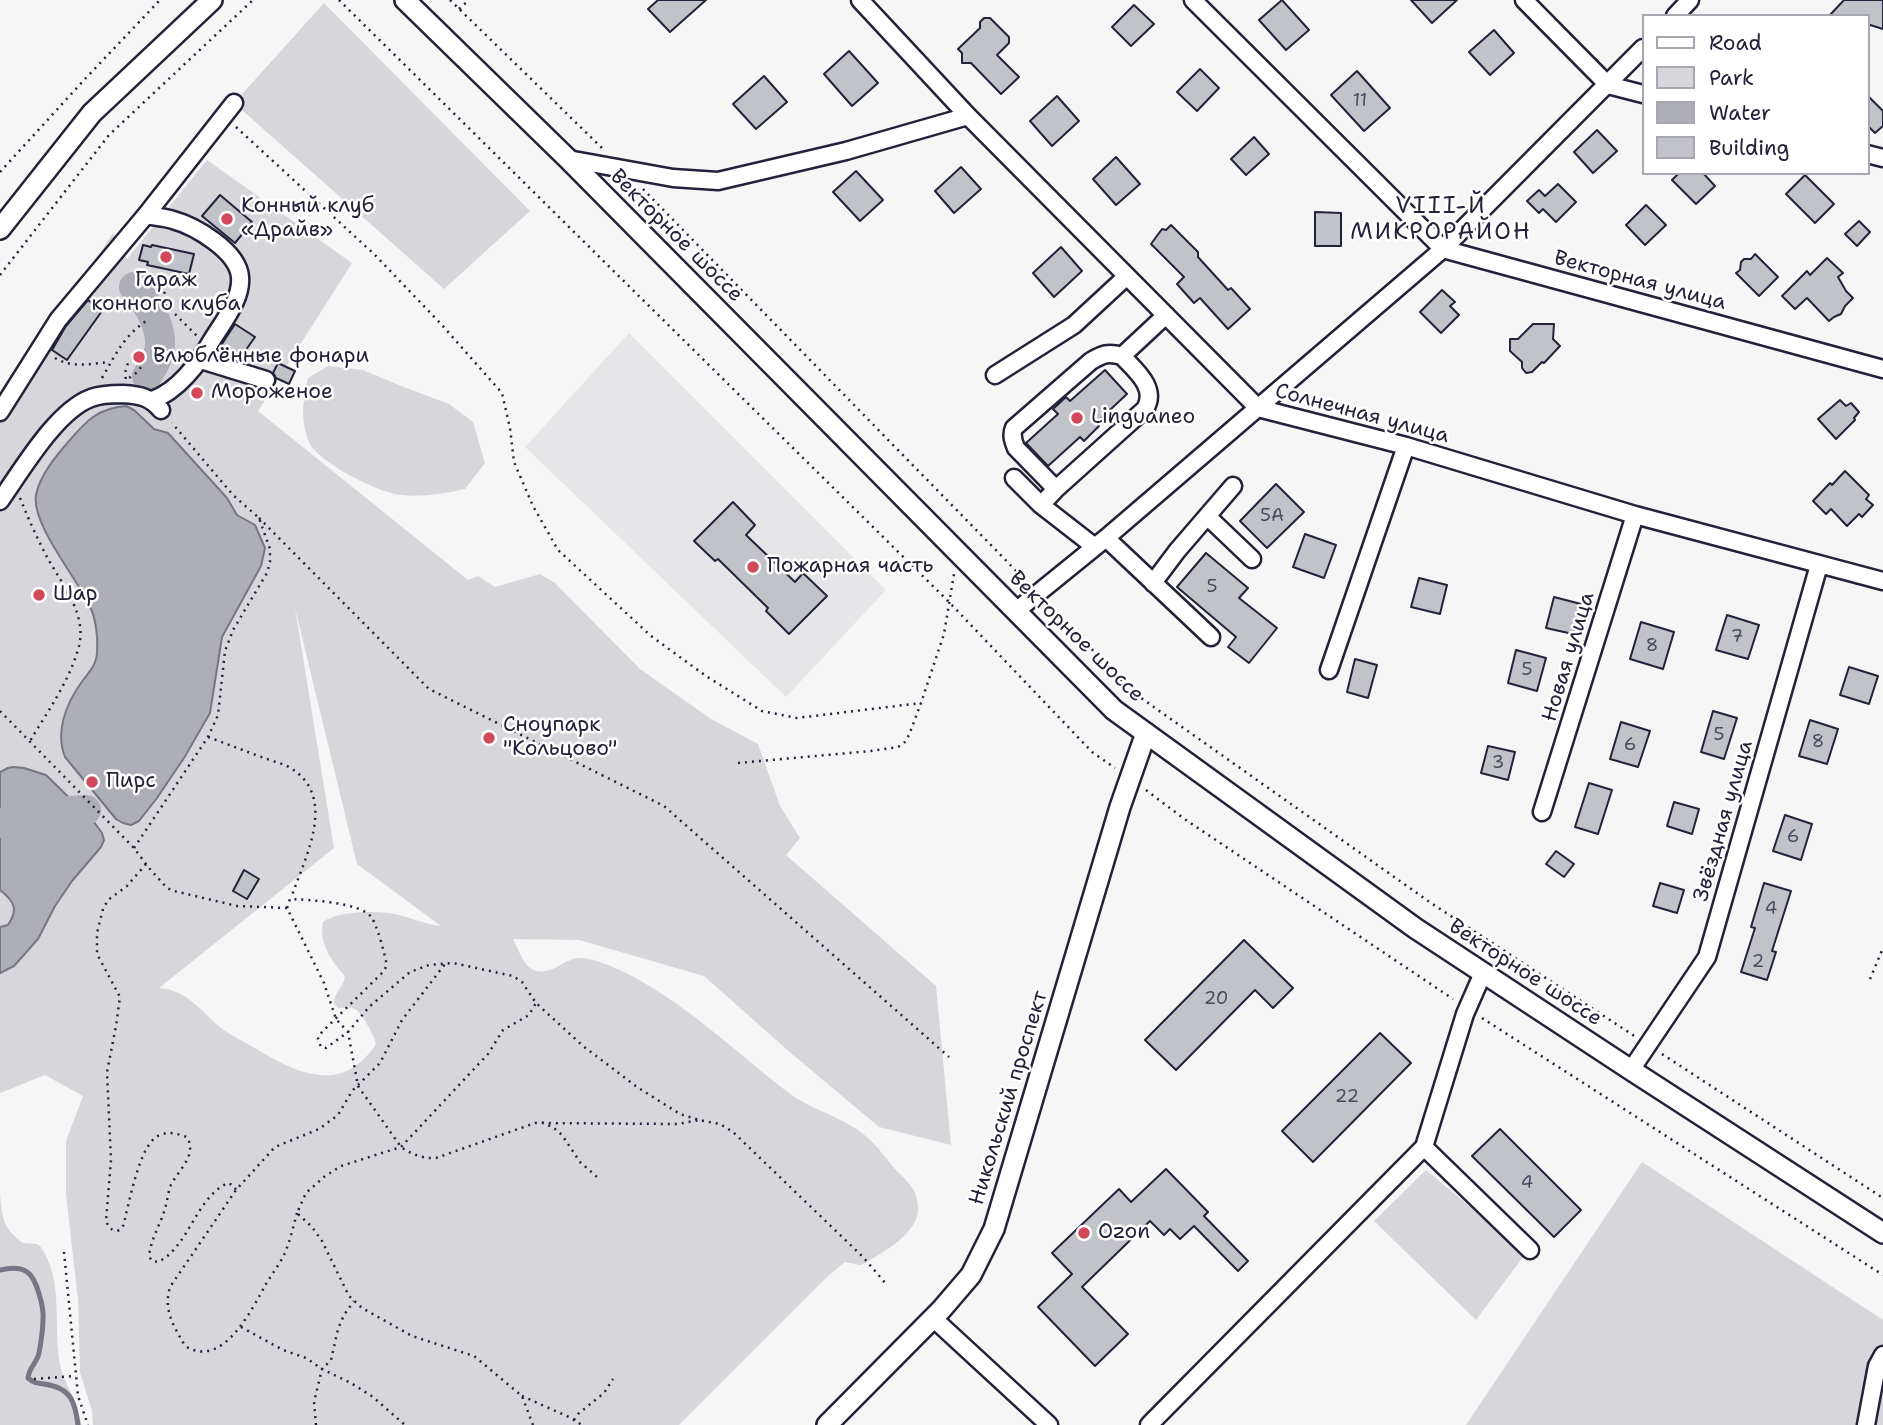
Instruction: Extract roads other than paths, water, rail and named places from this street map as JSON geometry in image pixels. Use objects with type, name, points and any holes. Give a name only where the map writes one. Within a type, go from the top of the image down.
[{"type":"main road","points":[[0,229],[92,113],[212,0]]},
{"type":"main road","name":"Векторное шоссе","points":[[405,0],[568,159],[1114,710],[1415,928],[1883,1233]]},
{"type":"main road","name":"Никольский проспект","points":[[827,1425],[933,1318],[971,1275],[994,1229],[1117,817],[1146,733]]},
{"type":"street","name":"Солнечная улица","points":[[860,0],[968,116],[1258,408],[1406,446],[1635,515],[1883,581]]},
{"type":"street","name":"Векторная улица","points":[[1193,0],[1443,249],[1883,369]]},
{"type":"street","points":[[1524,0],[1608,85],[1642,94]]},
{"type":"street","points":[[1677,14],[1690,0]]},
{"type":"street","points":[[1016,611],[1443,249],[1642,49]]},
{"type":"street","points":[[0,412],[58,320],[146,215],[234,103]]},
{"type":"street","points":[[568,159],[673,178],[718,181],[846,151],[968,116]]},
{"type":"street","points":[[0,501],[55,426],[75,406],[105,394],[137,394],[156,405],[203,355],[231,309],[239,289],[240,276],[236,263],[221,246],[174,220],[146,215]]},
{"type":"street","points":[[995,374],[1074,325],[1127,276]]},
{"type":"street","points":[[1122,355],[1166,315]]},
{"type":"street","points":[[1041,505],[1136,418],[1149,402],[1146,383],[1122,355],[1110,352],[1091,361],[1014,428],[1012,433],[1016,448],[1056,489]]},
{"type":"street","points":[[203,355],[266,380]]},
{"type":"street","points":[[1329,670],[1406,446]]},
{"type":"street","points":[[1014,478],[1041,505],[1100,542],[1153,583],[1211,637]]},
{"type":"street","points":[[1153,583],[1233,486]]},
{"type":"street","name":"Новая улица","points":[[1542,812],[1635,515]]},
{"type":"street","points":[[1207,516],[1252,559]]},
{"type":"street","name":"Звёздная улица","points":[[1631,1070],[1707,957],[1819,565]]},
{"type":"street","points":[[1149,1425],[1424,1147],[1465,1014],[1483,973]]},
{"type":"street","points":[[1424,1147],[1530,1250]]},
{"type":"street","points":[[933,1318],[1049,1425]]},
{"type":"street","points":[[1866,1425],[1877,1366],[1883,1355]]},
{"type":"water","points":[[126,406],[154,429],[168,433],[227,498],[237,515],[255,525],[265,548],[261,566],[222,637],[210,713],[157,798],[139,821],[131,825],[116,819],[65,757],[62,748],[62,728],[67,709],[94,664],[97,656],[97,635],[91,609],[48,537],[36,507],[36,495],[41,480],[81,427],[100,413]]},
{"type":"water","points":[[13,767],[46,775],[94,822],[104,840],[55,906],[38,939],[14,966],[0,973],[0,927],[8,925],[14,910],[12,902],[0,890],[0,772]]},
{"type":"waterway","points":[[134,287],[155,319],[160,337],[158,356],[147,376]]},
{"type":"waterway","points":[[0,823],[55,812],[86,810]]},
{"type":"waterway","points":[[0,1270],[21,1269],[34,1280],[42,1308],[43,1327],[38,1356],[28,1378],[66,1392],[73,1403],[78,1425]]},
{"type":"place","name":"Конный клуб «Драйв»","points":[[227,219]]},
{"type":"place","name":"Гараж конного клуба","points":[[166,257]]},
{"type":"place","name":"Влюблённые фонари","points":[[139,357]]},
{"type":"place","name":"Мороженое","points":[[197,393]]},
{"type":"place","name":"Linguaneo","points":[[1077,418]]},
{"type":"place","name":"Пожарная часть","points":[[753,567]]},
{"type":"place","name":"Шар","points":[[39,595]]},
{"type":"place","name":"Сноупарк \"Кольцово\"","points":[[489,738]]},
{"type":"place","name":"Пирс","points":[[92,782]]},
{"type":"place","name":"Ozon","points":[[1084,1233]]},
{"type":"district","name":"VIII-Й МИКРОРАЙОН","points":[[1441,220]]}]
